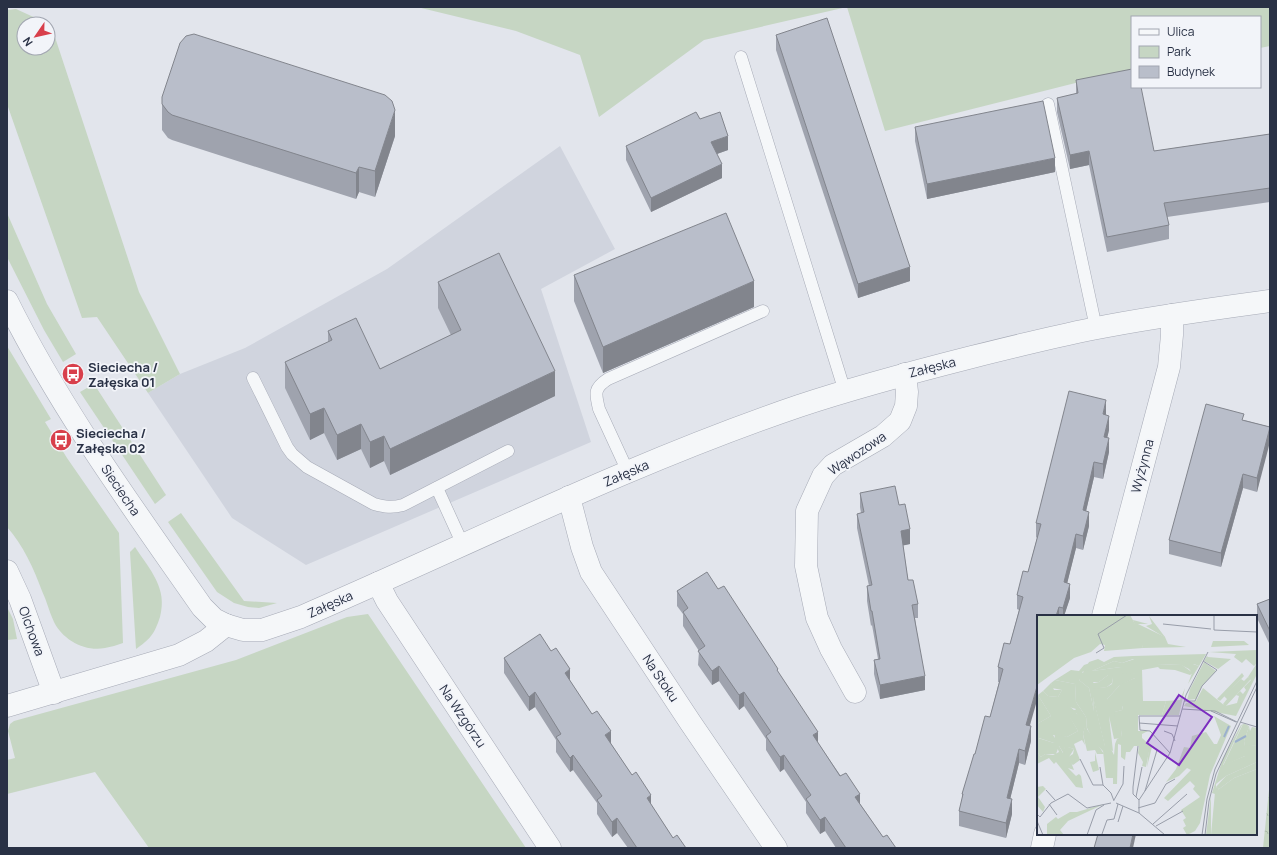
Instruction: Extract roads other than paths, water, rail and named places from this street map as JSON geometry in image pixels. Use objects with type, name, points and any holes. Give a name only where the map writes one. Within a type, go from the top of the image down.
[{"type":"street","name":"Sieciecha","points":[[7,301],[23,334],[97,455],[202,607],[214,619],[226,625]]},
{"type":"street","name":"Załęska","points":[[226,625],[243,630],[262,630],[301,617],[628,472],[726,433],[797,407],[845,392],[905,374],[1011,347],[1096,328],[1270,301]]},
{"type":"street","name":"Wyżynna","points":[[1103,615],[1169,367],[1172,315]]},
{"type":"street","name":"Wąwozowa","points":[[855,692],[831,649],[817,618],[806,566],[807,511],[823,476],[833,465],[883,436],[900,421],[906,406],[907,392],[905,374]]},
{"type":"street","name":"Na Stoku","points":[[569,497],[590,572],[776,848]]},
{"type":"street","name":"Olchowa","points":[[7,570],[20,599],[54,693]]},
{"type":"street","name":"Na Wzgórzu","points":[[378,583],[387,601],[550,848]]},
{"type":"street","points":[[7,706],[179,655],[206,641],[226,625]]},
{"type":"street","points":[[1042,848],[1045,835]]},
{"type":"lane","points":[[741,57],[845,392]]},
{"type":"lane","points":[[1048,104],[1096,328]]},
{"type":"lane","points":[[628,472],[599,409],[596,398],[596,390],[601,384],[608,379],[763,312]]},
{"type":"lane","points":[[253,378],[287,447],[292,454],[307,467],[374,504],[384,507],[403,505],[508,451]]},
{"type":"lane","points":[[437,488],[463,545]]},
{"type":"place","name":"Sieciecha / Załęska 01","points":[[73,374]]},
{"type":"place","name":"Sieciecha / Załęska 02","points":[[61,440]]}]
